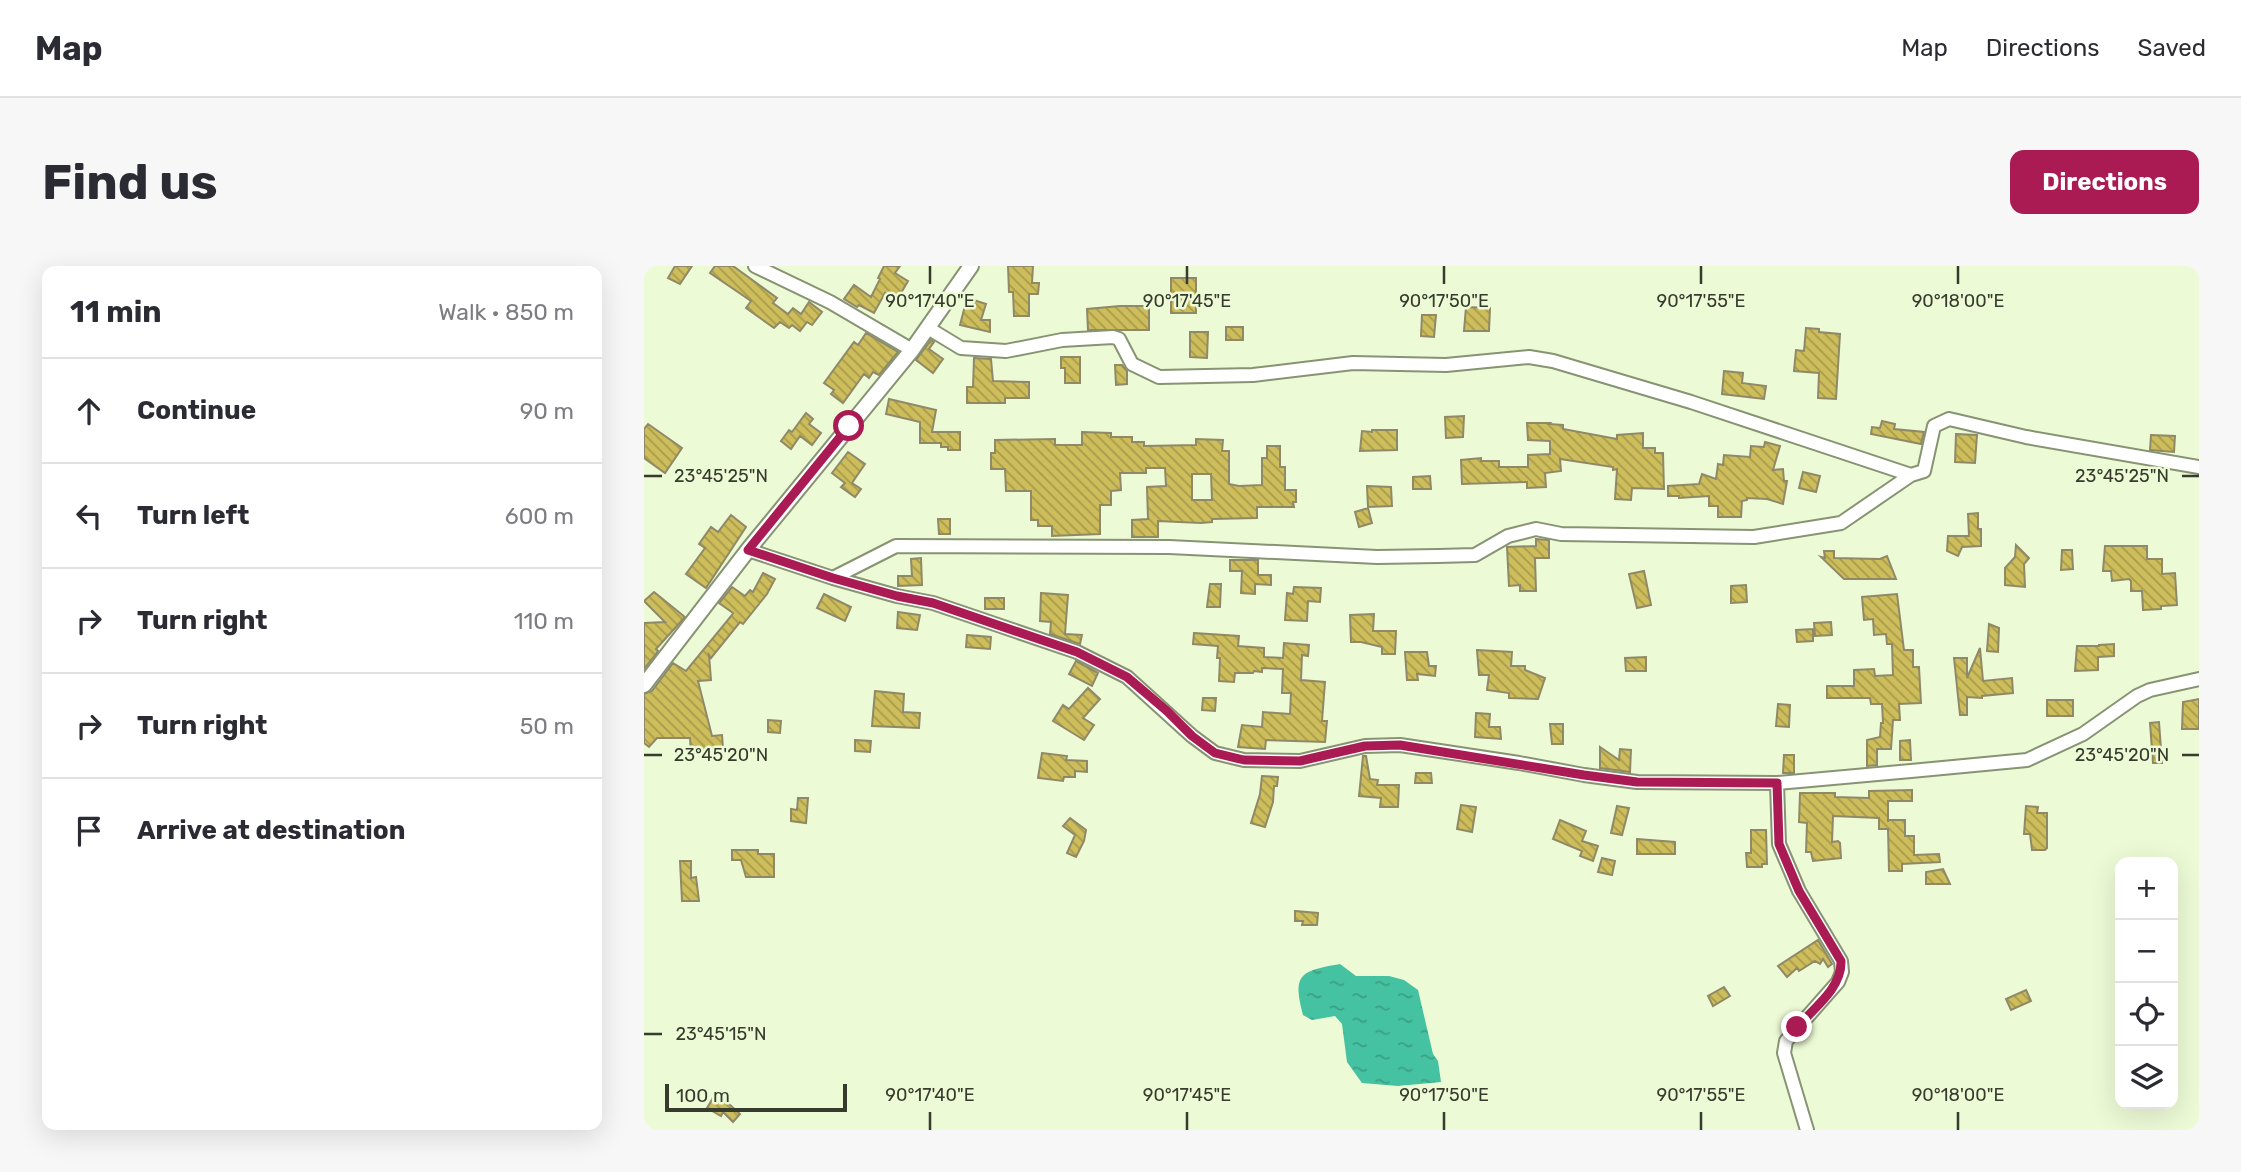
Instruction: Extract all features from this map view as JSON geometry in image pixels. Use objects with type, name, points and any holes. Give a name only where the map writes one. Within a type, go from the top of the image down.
[{"type":"main road","points":[[644,685],[748,550],[912,350],[971,266]]},
{"type":"street","points":[[755,266],[830,302],[912,350]]},
{"type":"street","points":[[928,328],[961,348],[1006,351],[1062,340],[1113,337],[1119,339],[1132,365],[1159,377],[1253,375],[1353,363],[1446,365],[1529,357],[1553,361],[1690,402],[1911,475]]},
{"type":"street","points":[[833,578],[896,546],[1169,547],[1377,557],[1475,555],[1508,536],[1536,529],[1561,534],[1754,537],[1841,523],[1911,475],[1924,471],[1934,426],[1950,419],[2026,437],[2199,467]]},
{"type":"street","points":[[748,550],[833,578],[933,603],[1077,652],[1127,677],[1192,736],[1215,753],[1244,760],[1300,761],[1365,746],[1400,745],[1637,782],[1777,783],[2027,760],[2083,734],[2137,696],[2150,690],[2199,679]]},
{"type":"street","points":[[1777,783],[1779,844],[1799,891],[1841,961],[1842,972],[1838,982],[1786,1041],[1784,1054],[1807,1130]]},
{"type":"water","points":[[1340,964],[1356,976],[1389,976],[1404,980],[1418,990],[1433,1054],[1438,1061],[1441,1082],[1398,1086],[1362,1083],[1347,1062],[1342,1024],[1335,1016],[1312,1020],[1303,1015],[1299,991],[1302,977],[1316,969]]},
{"type":"building","points":[[675,266],[692,266],[680,284],[668,278]]},
{"type":"building","points":[[715,266],[733,266],[777,298],[773,303],[788,314],[793,308],[801,314],[809,302],[822,312],[812,325],[807,322],[800,331],[792,325],[789,328],[780,322],[774,328],[746,308],[751,301],[710,273]]},
{"type":"building","points":[[884,266],[900,266],[895,273],[908,281],[897,300],[885,293],[874,313],[844,299],[854,285],[871,297]]},
{"type":"building","points":[[1008,266],[1033,266],[1032,283],[1039,283],[1038,294],[1029,294],[1029,316],[1014,316],[1013,292],[1009,292]]},
{"type":"building","points":[[1171,278],[1196,278],[1196,313],[1171,313]]},
{"type":"building","points":[[967,298],[986,304],[981,320],[990,320],[990,332],[960,325]]},
{"type":"building","points":[[1149,306],[1149,330],[1088,330],[1087,309]]},
{"type":"building","points":[[1466,307],[1490,308],[1489,331],[1464,331]]},
{"type":"building","points":[[1422,315],[1436,315],[1434,337],[1421,336]]},
{"type":"building","points":[[1226,327],[1243,327],[1243,340],[1226,340]]},
{"type":"building","points":[[1806,328],[1840,334],[1836,399],[1818,398],[1819,373],[1794,371],[1796,350],[1804,351]]},
{"type":"building","points":[[1190,332],[1208,332],[1207,358],[1190,357]]},
{"type":"building","points":[[866,333],[898,352],[879,375],[873,372],[869,378],[864,374],[843,403],[831,394],[834,390],[824,383],[854,342],[858,345]]},
{"type":"building","points":[[931,340],[934,342],[929,349],[943,359],[933,373],[916,360]]},
{"type":"building","points":[[1061,357],[1080,357],[1080,383],[1065,383],[1065,368],[1061,368]]},
{"type":"building","points":[[974,358],[991,359],[993,381],[1029,382],[1029,398],[1005,398],[1005,403],[967,403],[967,387],[973,387]]},
{"type":"building","points":[[1115,365],[1122,365],[1127,371],[1127,384],[1116,385]]},
{"type":"building","points":[[1724,371],[1743,373],[1742,383],[1766,386],[1764,399],[1722,394]]},
{"type":"building","points":[[889,399],[936,410],[932,432],[960,432],[960,450],[948,450],[948,447],[941,447],[941,443],[920,443],[920,422],[886,414]]},
{"type":"building","points":[[806,413],[813,419],[809,424],[821,433],[812,445],[800,436],[791,449],[781,441],[789,430],[792,432]]},
{"type":"building","points":[[1464,416],[1463,437],[1446,438],[1445,417]]},
{"type":"building","points":[[1882,421],[1895,424],[1894,429],[1924,432],[1921,444],[1871,434],[1872,427],[1880,428]]},
{"type":"building","points":[[1527,423],[1563,425],[1563,429],[1617,439],[1617,435],[1643,433],[1643,448],[1655,448],[1655,453],[1663,453],[1664,489],[1632,488],[1631,500],[1615,499],[1617,469],[1560,459],[1561,471],[1545,473],[1546,487],[1527,488],[1527,482],[1462,484],[1461,460],[1481,458],[1481,461],[1499,461],[1499,467],[1528,467],[1528,455],[1550,454],[1550,441],[1528,440]]},
{"type":"building","points":[[648,424],[682,448],[665,473],[644,458],[644,429]]},
{"type":"building","points":[[1397,430],[1397,450],[1360,451],[1362,431]]},
{"type":"building","points":[[1082,432],[1132,437],[1132,442],[1144,442],[1144,446],[1196,445],[1196,439],[1223,440],[1222,451],[1229,451],[1229,484],[1239,486],[1262,485],[1262,458],[1267,458],[1267,446],[1280,446],[1280,467],[1285,467],[1285,490],[1296,490],[1296,502],[1293,502],[1294,507],[1257,507],[1257,518],[1212,519],[1212,522],[1201,523],[1158,521],[1158,537],[1132,537],[1132,520],[1148,519],[1147,487],[1166,486],[1165,468],[1146,468],[1146,473],[1120,473],[1121,490],[1111,491],[1111,505],[1100,505],[1100,534],[1052,536],[1052,526],[1038,526],[1038,520],[1031,520],[1031,491],[1006,491],[1005,469],[991,469],[991,453],[995,453],[995,440],[1055,439],[1055,445],[1082,445]],"holes":[[[1192,474],[1211,474],[1212,500],[1192,500]]]},
{"type":"building","points":[[1956,434],[1977,435],[1975,463],[1955,462]]},
{"type":"building","points":[[2151,435],[2175,436],[2174,452],[2150,450]]},
{"type":"building","points":[[1765,442],[1780,446],[1773,470],[1783,469],[1784,481],[1787,481],[1783,504],[1767,499],[1747,498],[1742,501],[1741,517],[1718,517],[1718,506],[1709,506],[1709,496],[1668,496],[1668,486],[1699,484],[1702,474],[1716,479],[1718,464],[1723,465],[1724,455],[1750,457],[1751,446],[1764,447]]},
{"type":"building","points":[[848,452],[865,464],[852,483],[861,489],[855,497],[841,487],[845,483],[832,473]]},
{"type":"building","points":[[1803,472],[1820,476],[1816,492],[1799,488]]},
{"type":"building","points":[[1430,476],[1431,489],[1413,489],[1413,477]]},
{"type":"building","points":[[1367,486],[1391,487],[1392,506],[1368,507]]},
{"type":"building","points":[[1368,508],[1372,523],[1359,527],[1355,512]]},
{"type":"building","points":[[1978,513],[1981,546],[1962,547],[1958,556],[1947,551],[1948,536],[1969,536],[1968,514]]},
{"type":"building","points":[[731,515],[746,527],[706,588],[686,574],[705,548],[699,544],[711,527],[718,532]]},
{"type":"building","points":[[938,519],[950,519],[950,534],[939,534]]},
{"type":"building","points":[[1536,539],[1549,540],[1549,558],[1535,558],[1536,591],[1520,591],[1520,585],[1509,586],[1507,547],[1536,546]]},
{"type":"building","points":[[2016,545],[2029,558],[2024,564],[2025,587],[2005,585],[2005,568],[2015,557]]},
{"type":"building","points":[[2105,546],[2147,546],[2147,559],[2162,559],[2162,574],[2175,573],[2177,605],[2143,610],[2142,591],[2131,591],[2129,579],[2112,581],[2111,571],[2103,571]]},
{"type":"building","points":[[2062,550],[2072,550],[2073,569],[2061,570]]},
{"type":"building","points":[[1824,551],[1834,551],[1834,558],[1880,559],[1887,556],[1896,579],[1844,579],[1821,557],[1825,558]]},
{"type":"building","points":[[921,558],[922,585],[898,586],[898,576],[912,576],[911,559]]},
{"type":"building","points":[[1230,560],[1258,560],[1258,575],[1271,575],[1271,585],[1255,584],[1255,594],[1241,593],[1242,571],[1230,571]]},
{"type":"building","points":[[1644,571],[1651,605],[1637,608],[1629,574]]},
{"type":"building","points":[[763,573],[775,579],[767,594],[711,658],[709,655],[711,680],[698,681],[712,736],[722,735],[723,748],[708,749],[709,754],[691,754],[690,738],[657,738],[649,747],[644,743],[644,694],[652,691],[673,663],[686,671],[733,613],[719,603],[732,587],[745,596],[750,590],[753,592]]},
{"type":"building","points":[[1210,584],[1221,584],[1220,607],[1207,607]]},
{"type":"building","points":[[1746,585],[1747,602],[1731,603],[1731,586]]},
{"type":"building","points":[[1294,587],[1321,588],[1320,602],[1308,601],[1307,621],[1285,620],[1287,593],[1293,594]]},
{"type":"building","points":[[654,592],[685,617],[656,649],[657,653],[644,669],[644,623],[665,622],[644,601]]},
{"type":"building","points":[[1041,593],[1068,595],[1065,634],[1082,635],[1080,644],[1050,634],[1051,622],[1040,621]]},
{"type":"building","points":[[824,594],[851,607],[845,621],[817,608]]},
{"type":"building","points":[[1897,594],[1904,650],[1913,650],[1913,667],[1919,667],[1921,703],[1899,704],[1900,720],[1893,720],[1891,749],[1877,749],[1877,765],[1867,766],[1867,740],[1880,737],[1883,723],[1882,704],[1871,704],[1870,698],[1827,698],[1827,686],[1854,686],[1854,670],[1874,669],[1875,676],[1893,675],[1892,644],[1887,644],[1886,634],[1874,635],[1873,619],[1864,620],[1862,597]]},
{"type":"building","points":[[985,598],[1004,598],[1004,609],[985,609]]},
{"type":"building","points":[[898,612],[920,615],[917,630],[897,628]]},
{"type":"building","points":[[1374,614],[1373,631],[1396,631],[1395,654],[1382,654],[1382,647],[1351,642],[1350,615]]},
{"type":"building","points":[[1831,622],[1832,635],[1815,636],[1814,623]]},
{"type":"building","points":[[1989,624],[1999,628],[1998,652],[1987,651]]},
{"type":"building","points":[[1813,629],[1813,641],[1797,642],[1796,630]]},
{"type":"building","points":[[1194,633],[1239,636],[1238,646],[1264,648],[1264,657],[1283,658],[1284,643],[1309,645],[1308,656],[1302,655],[1301,680],[1325,682],[1322,721],[1327,721],[1325,742],[1266,740],[1265,749],[1238,747],[1242,725],[1262,727],[1263,712],[1290,714],[1291,693],[1282,693],[1283,669],[1262,668],[1262,672],[1235,673],[1234,682],[1219,681],[1218,646],[1193,644]]},
{"type":"building","points":[[967,635],[991,637],[990,649],[966,647]]},
{"type":"building","points":[[2114,644],[2114,656],[2098,657],[2098,670],[2075,671],[2077,646]]},
{"type":"building","points":[[1980,648],[1983,681],[2012,678],[2013,693],[1982,698],[1967,697],[1967,715],[1960,715],[1954,658],[1967,658],[1967,678]]},
{"type":"building","points":[[1477,650],[1512,652],[1511,666],[1525,666],[1525,670],[1545,678],[1538,699],[1509,698],[1509,693],[1487,690],[1489,675],[1479,675]]},
{"type":"building","points":[[1405,652],[1427,652],[1429,666],[1436,666],[1435,676],[1417,674],[1418,680],[1407,680]]},
{"type":"building","points":[[1646,657],[1646,671],[1626,671],[1625,658]]},
{"type":"building","points":[[1076,661],[1098,673],[1092,686],[1069,674]]},
{"type":"building","points":[[1088,688],[1100,699],[1083,718],[1094,725],[1084,740],[1053,721],[1063,705],[1069,709]]},
{"type":"building","points":[[875,691],[904,694],[903,712],[920,713],[919,728],[872,726]]},
{"type":"building","points":[[1203,698],[1216,698],[1215,711],[1202,710]]},
{"type":"building","points":[[2199,699],[2199,729],[2182,729],[2183,702]]},
{"type":"building","points":[[2047,700],[2073,700],[2073,716],[2047,716]]},
{"type":"building","points":[[1778,704],[1790,705],[1789,727],[1776,726]]},
{"type":"building","points":[[1476,713],[1490,714],[1489,727],[1500,727],[1501,739],[1475,737]]},
{"type":"building","points":[[768,720],[781,721],[780,733],[768,732]]},
{"type":"building","points":[[2159,722],[2162,763],[2153,763],[2150,723]]},
{"type":"building","points":[[1550,724],[1563,724],[1563,744],[1552,744]]},
{"type":"building","points":[[855,740],[871,741],[870,752],[855,751]]},
{"type":"building","points":[[1910,740],[1911,760],[1900,760],[1900,741]]},
{"type":"building","points":[[1600,747],[1619,760],[1620,749],[1631,750],[1630,772],[1600,768]]},
{"type":"building","points":[[1042,753],[1067,756],[1066,760],[1087,761],[1087,772],[1075,771],[1075,777],[1064,777],[1063,781],[1038,778]]},
{"type":"building","points":[[1784,755],[1794,755],[1794,773],[1783,773]]},
{"type":"building","points":[[1363,756],[1366,756],[1370,779],[1378,780],[1377,785],[1399,785],[1398,807],[1380,807],[1381,798],[1359,796]]},
{"type":"building","points":[[1416,773],[1431,773],[1432,783],[1415,783]]},
{"type":"building","points":[[1262,776],[1278,777],[1265,827],[1251,823],[1260,794]]},
{"type":"building","points":[[1912,790],[1912,801],[1888,801],[1888,820],[1905,820],[1905,836],[1914,836],[1914,855],[1939,854],[1940,862],[1902,864],[1902,871],[1889,871],[1888,829],[1879,829],[1879,818],[1833,816],[1832,842],[1840,843],[1841,858],[1813,861],[1811,852],[1806,852],[1807,823],[1799,822],[1800,793],[1835,793],[1835,797],[1869,798],[1869,791]]},
{"type":"building","points":[[798,798],[808,798],[806,823],[791,821],[791,809],[797,810]]},
{"type":"building","points":[[1461,805],[1476,807],[1472,832],[1457,829]]},
{"type":"building","points":[[1617,806],[1629,808],[1622,835],[1611,833]]},
{"type":"building","points":[[2026,806],[2038,807],[2037,813],[2047,813],[2045,850],[2032,850],[2030,834],[2024,834]]},
{"type":"building","points":[[1070,818],[1086,830],[1076,857],[1067,853],[1075,835],[1063,826]]},
{"type":"building","points":[[1560,820],[1586,831],[1582,841],[1598,846],[1593,861],[1580,856],[1582,851],[1553,839]]},
{"type":"building","points":[[1751,830],[1766,830],[1767,864],[1762,864],[1762,867],[1747,867],[1746,853],[1751,853]]},
{"type":"building","points":[[1637,839],[1675,842],[1675,854],[1637,854]]},
{"type":"building","points":[[732,850],[758,850],[758,854],[774,854],[774,877],[746,877],[741,860],[732,860]]},
{"type":"building","points":[[1602,858],[1615,861],[1612,875],[1598,872]]},
{"type":"building","points":[[680,861],[691,861],[691,878],[696,877],[699,901],[682,901]]},
{"type":"building","points":[[1943,869],[1950,884],[1926,884],[1926,872]]},
{"type":"building","points":[[1295,911],[1318,913],[1317,925],[1302,925],[1303,921],[1295,921]]},
{"type":"building","points":[[1818,940],[1832,964],[1828,967],[1823,959],[1820,964],[1815,961],[1799,971],[1797,968],[1787,977],[1778,966]]},
{"type":"building","points":[[1724,987],[1730,996],[1713,1006],[1708,996]]},
{"type":"building","points":[[2026,990],[2031,1001],[2011,1010],[2006,999]]},
{"type":"building","points":[[716,1093],[729,1101],[740,1114],[733,1122],[723,1112],[721,1116],[707,1108]]},
{"type":"route","points":[[849,426],[748,550],[833,578],[933,603],[1077,652],[1127,677],[1192,736],[1215,753],[1244,760],[1300,761],[1365,746],[1400,745],[1637,782],[1777,783],[1779,844],[1799,891],[1841,961],[1842,972],[1838,982],[1797,1027]]}]
